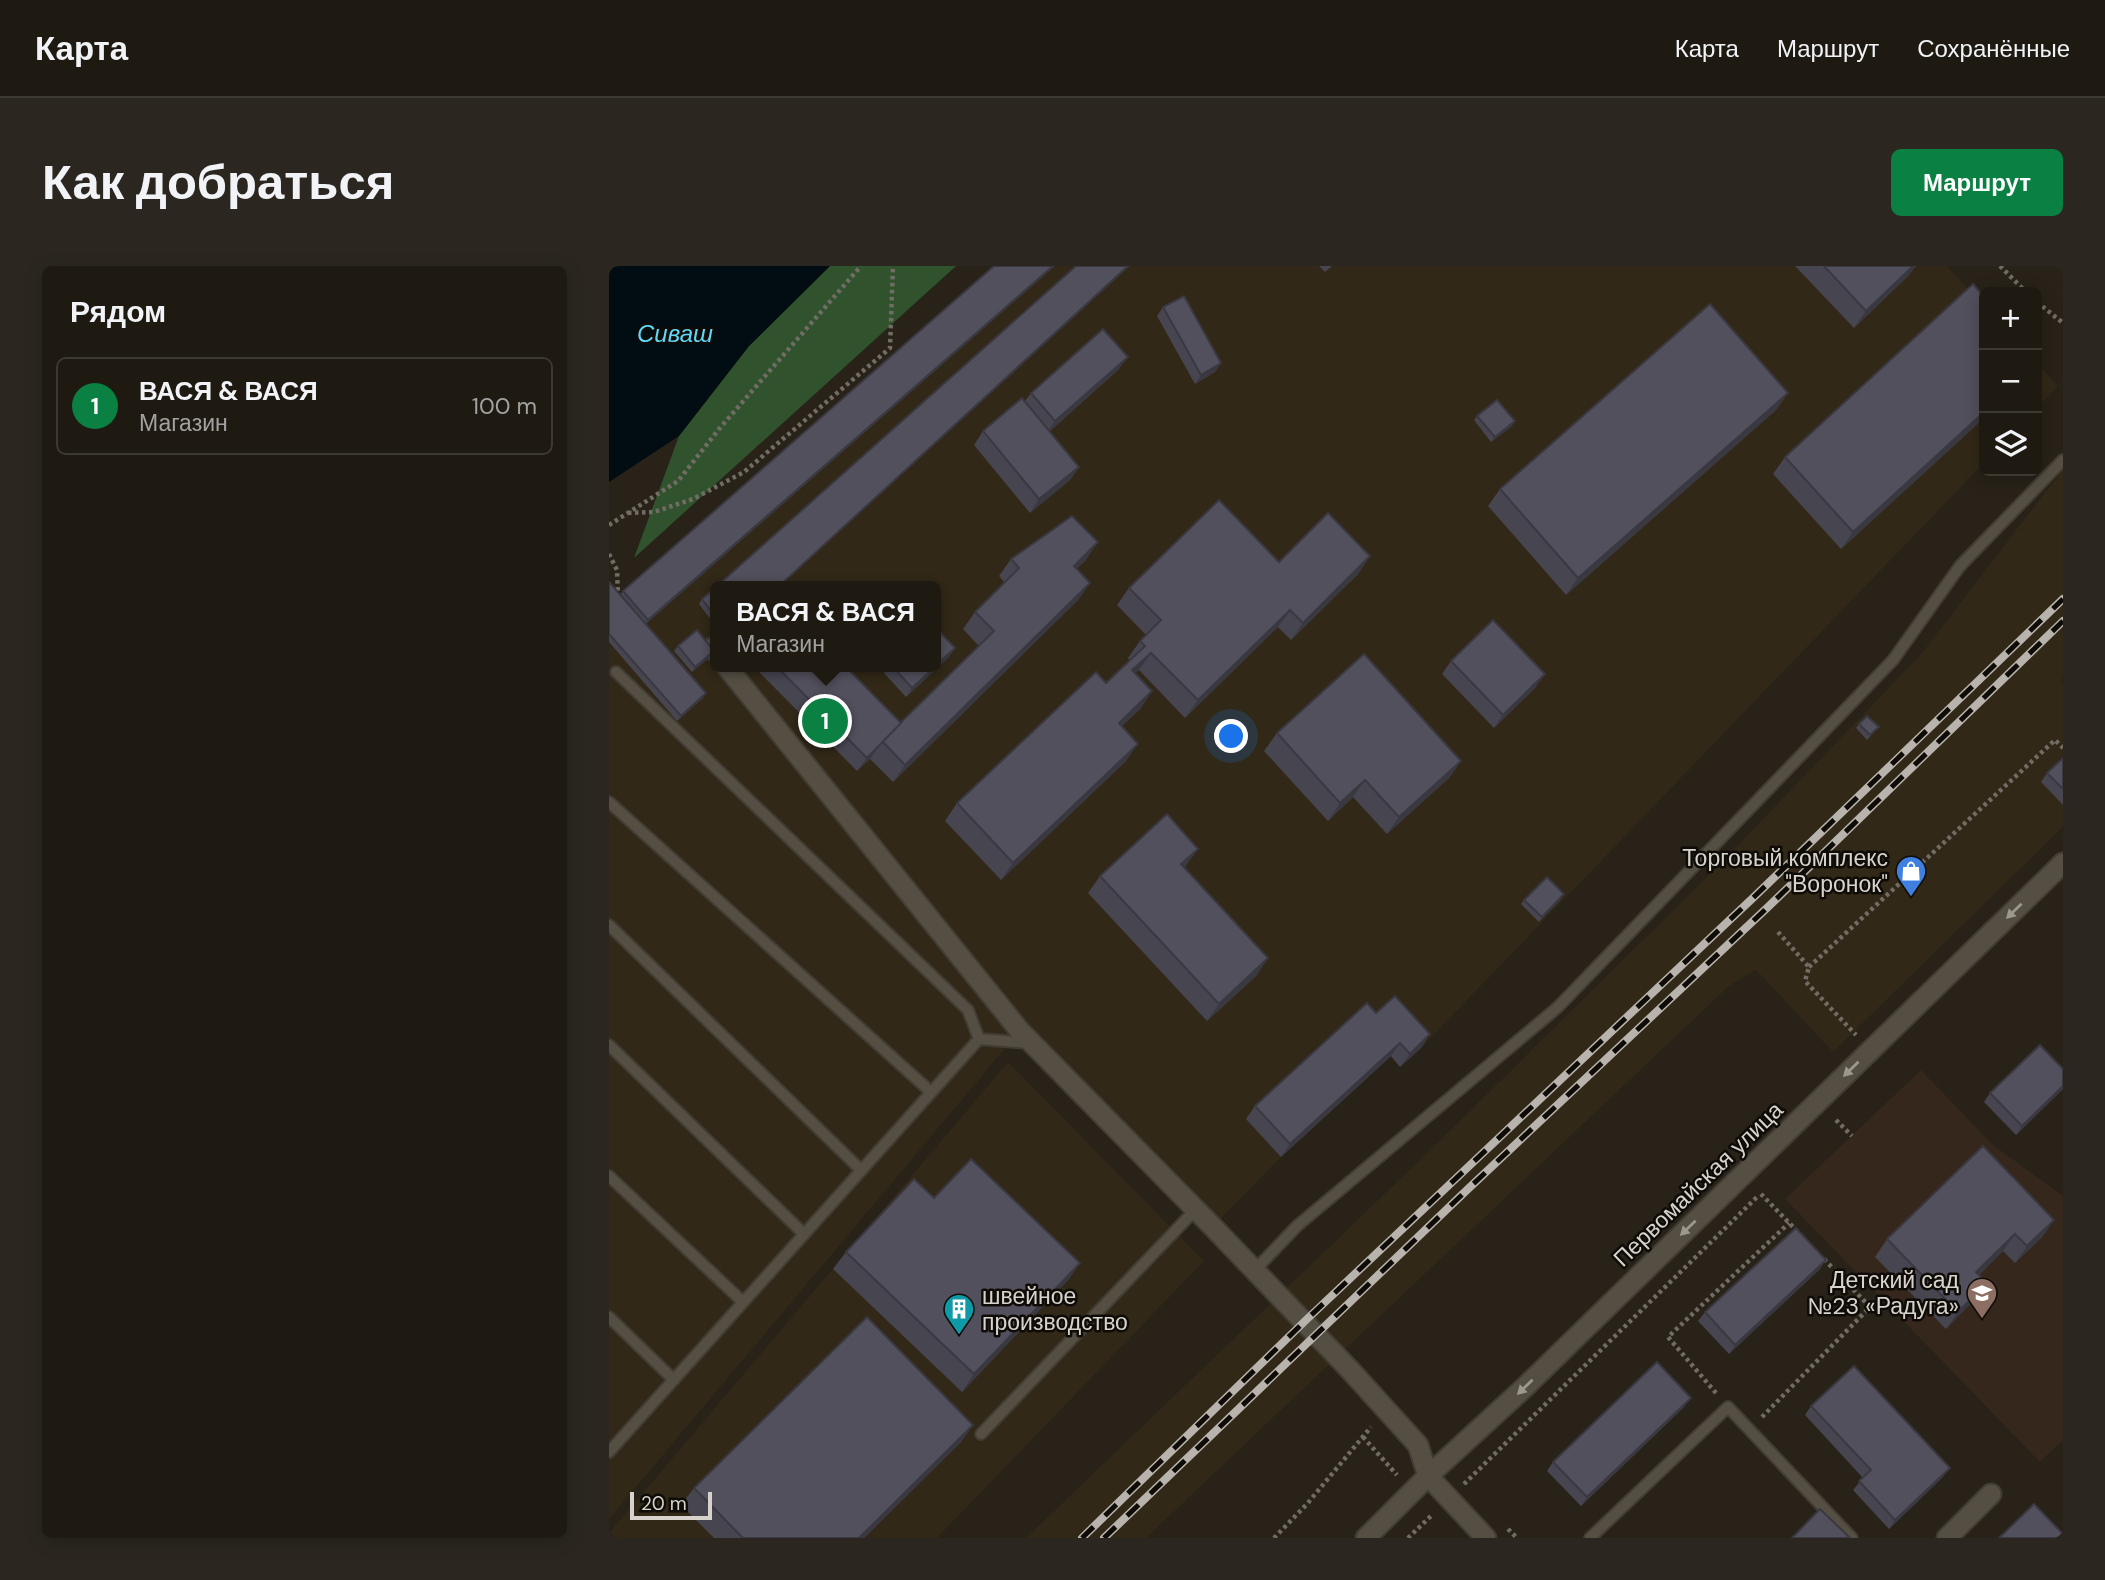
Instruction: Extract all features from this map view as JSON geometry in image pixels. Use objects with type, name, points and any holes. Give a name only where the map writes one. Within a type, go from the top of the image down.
[{"type":"street","points":[[731,672],[1032,1043],[1351,1371],[1418,1445],[1428,1476],[1486,1538]]},
{"type":"street","name":"Первомайская улица","points":[[1366,1538],[1428,1476],[1525,1387],[2063,863]]},
{"type":"street","points":[[1947,1538],[1991,1494]]},
{"type":"lane","points":[[1255,1270],[1297,1226],[1558,1007],[1893,660],[1959,565],[2063,460]]},
{"type":"lane","points":[[616,672],[968,1010],[979,1039]]},
{"type":"lane","points":[[609,802],[931,1092]]},
{"type":"lane","points":[[609,925],[861,1170]]},
{"type":"lane","points":[[979,1039],[1032,1043]]},
{"type":"lane","points":[[609,1452],[979,1039]]},
{"type":"lane","points":[[609,1045],[804,1234]]},
{"type":"lane","points":[[609,1176],[743,1302]]},
{"type":"lane","points":[[981,1434],[1196,1209]]},
{"type":"lane","points":[[609,1317],[674,1380]]},
{"type":"lane","points":[[1590,1538],[1727,1407],[1851,1538]]},
{"type":"lane","points":[[609,1433],[618,1441]]},
{"type":"path","points":[[609,525],[678,481],[719,429],[861,266]]},
{"type":"path","points":[[628,513],[654,512],[692,499],[744,472],[890,348],[893,266]]},
{"type":"path","points":[[2000,266],[2021,287]]},
{"type":"path","points":[[2042,306],[2063,324]]},
{"type":"path","points":[[609,554],[617,570],[618,597],[626,606]]},
{"type":"path","points":[[1860,1038],[1805,981],[1809,967],[2055,740],[2063,748]]},
{"type":"path","points":[[1778,932],[1809,967]]},
{"type":"path","points":[[1827,1129],[1836,1120],[1852,1136]]},
{"type":"path","points":[[1465,1484],[1770,1184]]},
{"type":"path","points":[[1761,1194],[1798,1232]]},
{"type":"path","points":[[1727,1407],[1668,1337],[1789,1223]]},
{"type":"path","points":[[1749,1430],[1870,1307],[1816,1251]]},
{"type":"path","points":[[1274,1538],[1307,1504],[1385,1410]]},
{"type":"path","points":[[1363,1437],[1400,1478]]},
{"type":"path","points":[[1408,1538],[1431,1516]]},
{"type":"shaded area","points":[[1001,266],[1947,266],[1979,301],[1979,468],[1421,1048],[1400,1067],[1390,1057],[1281,1157],[1213,1227],[1020,1031],[609,1519],[609,605]]},
{"type":"shaded area","points":[[2042,368],[2058,386],[2042,403]]},
{"type":"shaded area","points":[[2063,469],[2063,827],[1833,1052],[1756,970],[1729,986],[1146,1538],[1026,1538],[1422,1158],[1718,866],[1922,653]]},
{"type":"shaded area","points":[[1008,1062],[1204,1261],[937,1538],[609,1538],[609,1533]]},
{"type":"shaded area","name":"Детский сад №23 «Радуга»","points":[[1921,1070],[1993,1145],[2063,1196],[2063,1440],[2040,1462],[1785,1199]]},
{"type":"green space","points":[[830,266],[956,266],[634,558],[679,436],[749,346]]},
{"type":"water","name":"Сиваш","points":[[609,266],[830,266],[749,346],[679,436],[609,482]]},
{"type":"building","points":[[994,266],[1053,266],[648,620],[623,591]]},
{"type":"building","points":[[1076,266],[1128,266],[784,581],[723,581]]},
{"type":"building","points":[[1824,266],[1913,266],[1866,311]]},
{"type":"building","points":[[1973,284],[1979,291],[1979,417],[1853,532],[1785,457]]},
{"type":"building","points":[[1184,296],[1221,363],[1201,375],[1163,307]]},
{"type":"building","points":[[1710,304],[1788,393],[1578,578],[1500,489]]},
{"type":"building","points":[[1103,329],[1128,357],[1055,421],[1031,393]]},
{"type":"building","points":[[1022,398],[1079,467],[1039,499],[983,431]]},
{"type":"building","points":[[1497,400],[1515,421],[1495,437],[1477,416]]},
{"type":"building","points":[[1219,500],[1279,562],[1328,513],[1370,556],[1303,623],[1290,610],[1198,700],[1151,653],[1132,670],[1152,691],[1119,723],[1138,744],[1013,863],[957,803],[1096,672],[1106,683],[1145,646],[1140,641],[1161,620],[1129,588]]},
{"type":"building","points":[[1072,516],[1098,542],[1074,566],[1090,583],[905,765],[882,741],[994,631],[975,612],[1019,568],[1011,559]]},
{"type":"building","points":[[609,582],[706,693],[681,716],[609,634]]},
{"type":"building","points":[[710,592],[710,609],[702,599]]},
{"type":"building","points":[[1493,620],[1545,674],[1503,715],[1451,661]]},
{"type":"building","points":[[697,630],[710,646],[710,654],[695,667],[678,646]]},
{"type":"building","points":[[941,633],[955,648],[941,661]]},
{"type":"building","points":[[1364,654],[1461,761],[1399,817],[1365,780],[1340,803],[1277,733]]},
{"type":"building","points":[[782,672],[851,672],[901,723],[867,758]]},
{"type":"building","points":[[898,672],[930,672],[912,688]]},
{"type":"building","points":[[1867,716],[1879,727],[1870,735],[1859,724]]},
{"type":"building","points":[[2063,758],[2063,789],[2047,773]]},
{"type":"building","points":[[1167,814],[1198,849],[1181,864],[1268,958],[1219,1004],[1100,876]]},
{"type":"building","points":[[1547,877],[1564,894],[1542,917],[1524,900]]},
{"type":"building","points":[[1395,996],[1430,1034],[1410,1054],[1400,1043],[1290,1144],[1255,1106],[1367,1003],[1376,1013]]},
{"type":"building","points":[[2040,1045],[2063,1069],[2063,1086],[2022,1126],[1990,1093]]},
{"type":"building","points":[[1983,1146],[2054,1220],[2027,1246],[2015,1234],[1976,1272],[1987,1283],[1958,1312],[1887,1239]]},
{"type":"building","name":"швейное производство","points":[[971,1159],[1080,1263],[974,1374],[846,1252],[914,1179],[934,1198]]},
{"type":"building","points":[[1796,1228],[1826,1260],[1735,1345],[1705,1312]]},
{"type":"building","points":[[867,1317],[973,1425],[859,1538],[743,1538],[694,1488]]},
{"type":"building","points":[[1657,1362],[1691,1398],[1587,1497],[1553,1462]]},
{"type":"building","points":[[1854,1366],[1950,1468],[1895,1520],[1859,1481],[1871,1470],[1811,1406]]},
{"type":"building","points":[[2034,1504],[2063,1534],[2063,1538],[1999,1538]]},
{"type":"building","points":[[1820,1509],[1850,1538],[1792,1538]]},
{"type":"railway","points":[[1082,1538],[1305,1321],[1755,896],[2063,599]]},
{"type":"railway","points":[[1104,1538],[1469,1188],[1768,907],[2063,621]]},
{"type":"place","name":"ВАСЯ & ВАСЯ","points":[[825,721]]},
{"type":"place","name":"Торговый комплекс \"Воронок\"","points":[[1911,898]]},
{"type":"place","name":"Детский сад №23 «Радуга»","points":[[1982,1320]]},
{"type":"place","name":"швейное производство","points":[[959,1336]]}]
